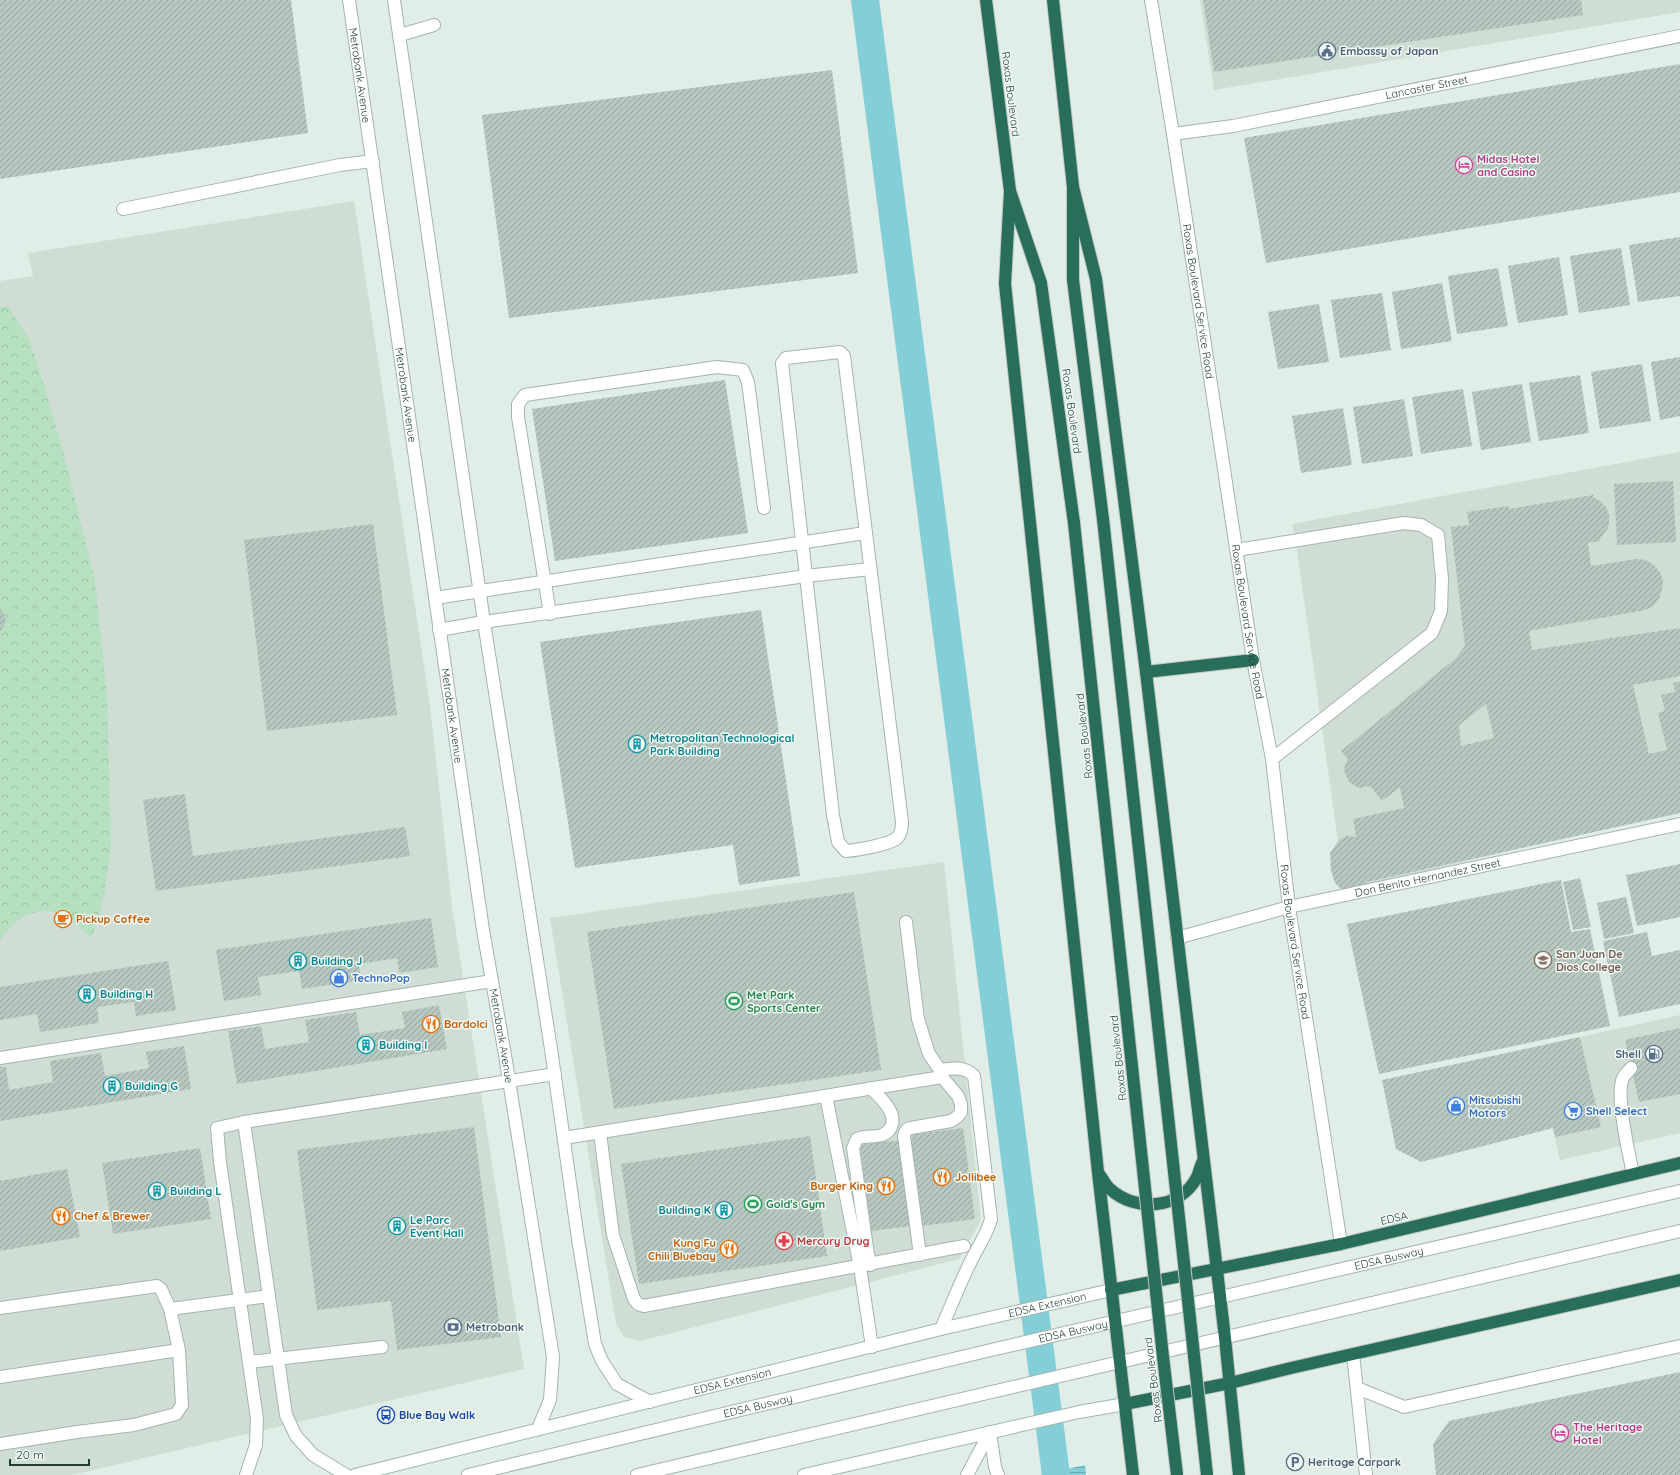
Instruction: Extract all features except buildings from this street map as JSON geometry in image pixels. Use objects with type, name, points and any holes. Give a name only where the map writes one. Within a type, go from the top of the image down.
[{"type":"highway","name":"Roxas Boulevard","points":[[986,0],[1010,191],[1041,284],[1074,523],[1163,1357],[1177,1475]]},
{"type":"highway","name":"Roxas Boulevard","points":[[1053,0],[1073,187],[1073,280],[1103,520],[1207,1475]]},
{"type":"highway","points":[[1073,187],[1096,279],[1146,672],[1240,1475]]},
{"type":"highway","points":[[1010,191],[1005,284],[1098,1172],[1132,1475]]},
{"type":"highway","points":[[1146,672],[1253,660]]},
{"type":"highway","points":[[1098,1172],[1109,1189],[1125,1201],[1145,1206],[1166,1203],[1184,1193],[1197,1178],[1203,1158]]},
{"type":"highway","name":"EDSA","points":[[1111,1290],[1341,1244],[1680,1163]]},
{"type":"highway","points":[[1125,1404],[1230,1383],[1680,1280]]},
{"type":"street","name":"Metrobank Avenue","points":[[349,0],[492,981],[553,1358],[550,1400],[538,1430]]},
{"type":"street","points":[[394,0],[484,622],[555,1074],[578,1239],[595,1344],[602,1361],[618,1384],[650,1402]]},
{"type":"street","name":"Roxas Boulevard Service Road","points":[[1151,0],[1173,134],[1253,660],[1272,758],[1289,907],[1341,1244]]},
{"type":"street","points":[[400,35],[434,25]]},
{"type":"street","name":"Lancaster Street","points":[[1173,134],[1233,126],[1680,36]]},
{"type":"street","points":[[123,209],[340,165],[373,161]]},
{"type":"street","points":[[840,352],[844,356],[902,822],[901,831],[896,839],[862,849],[846,851],[838,842],[832,815],[802,543],[782,363],[786,358],[840,352]]},
{"type":"street","points":[[550,614],[518,417],[518,404],[525,395],[716,367],[743,370],[748,382],[764,508]]},
{"type":"street","points":[[1237,550],[1404,523],[1421,525],[1438,535],[1442,579],[1441,611],[1432,633],[1272,758]]},
{"type":"street","points":[[435,598],[865,533]]},
{"type":"street","points":[[440,630],[484,622],[550,614],[806,576],[870,569]]},
{"type":"street","name":"Don Benito Hernandez Street","points":[[1177,938],[1289,907],[1680,824]]},
{"type":"street","points":[[906,922],[918,1019],[929,1054],[958,1096],[961,1104],[961,1112],[952,1121],[906,1129],[904,1136],[920,1255]]},
{"type":"street","points":[[0,1058],[492,981]]},
{"type":"street","points":[[564,1138],[826,1096],[871,1088],[960,1068],[968,1070],[974,1076],[991,1219],[983,1240],[972,1260],[941,1329]]},
{"type":"street","points":[[1631,1068],[1623,1077],[1620,1092],[1628,1153],[1633,1174]]},
{"type":"street","points":[[246,1475],[256,1445],[257,1419],[217,1128],[244,1122],[555,1074]]},
{"type":"street","points":[[865,1266],[866,1248],[853,1148],[857,1139],[882,1135],[890,1130],[893,1123],[892,1114],[888,1107],[871,1088]]},
{"type":"street","points":[[826,1096],[865,1266],[872,1347]]},
{"type":"street","points":[[244,1122],[286,1416],[296,1436],[313,1455],[346,1475]]},
{"type":"street","points":[[600,1133],[613,1235],[634,1299],[638,1304],[644,1306],[865,1266],[964,1246]]},
{"type":"street","name":"EDSA Busway","points":[[468,1475],[991,1350],[1680,1191]]},
{"type":"street","points":[[637,1475],[1680,1231]]},
{"type":"street","points":[[0,1308],[157,1286],[161,1289],[170,1309],[178,1350],[182,1405],[176,1414],[134,1425],[0,1444]]},
{"type":"street","name":"EDSA Extension","points":[[355,1475],[941,1329],[1111,1290]]},
{"type":"street","points":[[170,1309],[269,1296]]},
{"type":"street","points":[[1357,1388],[1404,1407],[1680,1346]]},
{"type":"street","points":[[250,1362],[382,1347]]},
{"type":"street","points":[[0,1377],[178,1350]]},
{"type":"street","points":[[1354,1354],[1366,1475]]},
{"type":"street","points":[[811,1474],[1079,1412],[1125,1404]]},
{"type":"street","points":[[967,1475],[995,1431]]},
{"type":"street","points":[[995,1431],[995,1467],[998,1475]]},
{"type":"shaded area","name":"Embassy of Japan","points":[[1200,0],[1680,0],[1680,12],[1214,90]]},
{"type":"shaded area","name":"Blue Bay Walk","points":[[354,201],[430,706],[452,907],[524,1369],[72,1475],[0,1475],[0,281],[33,276],[28,253]]},
{"type":"shaded area","points":[[1680,452],[1680,809],[1345,891],[1296,543],[1292,524]]},
{"type":"shaded area","points":[[944,862],[981,1220],[959,1259],[640,1341],[624,1337],[616,1324],[550,918]]},
{"type":"shaded area","points":[[1680,1015],[1680,1133],[1560,1160],[1535,1047]]},
{"type":"green space","points":[[8,306],[30,341],[44,385],[66,462],[95,581],[107,694],[111,845],[105,891],[100,915],[91,938],[67,917],[48,911],[40,911],[31,913],[10,927],[0,941],[0,307]]},
{"type":"water","points":[[1085,1465],[1086,1475],[1040,1475]]},
{"type":"waterway","points":[[865,0],[1056,1475]]},
{"type":"place","name":"Embassy of Japan","points":[[1327,51]]},
{"type":"place","name":"Midas Hotel and Casino","points":[[1464,165]]},
{"type":"place","name":"Metropolitan Technological Park Building","points":[[637,744]]},
{"type":"place","name":"Pickup Coffee","points":[[63,919]]},
{"type":"place","name":"San Juan De Dios College","points":[[1543,960]]},
{"type":"place","name":"Building J","points":[[298,961]]},
{"type":"place","name":"TechnoPop","points":[[339,978]]},
{"type":"place","name":"Building H","points":[[87,994]]},
{"type":"place","name":"Met Park Sports Center","points":[[734,1001]]},
{"type":"place","name":"Bardolci","points":[[431,1024]]},
{"type":"place","name":"Building I","points":[[366,1045]]},
{"type":"place","name":"Shell","points":[[1654,1054]]},
{"type":"place","name":"Building G","points":[[112,1086]]},
{"type":"place","name":"Mitsubishi Motors","points":[[1456,1106]]},
{"type":"place","name":"Shell Select","points":[[1573,1111]]},
{"type":"place","name":"Jollibee","points":[[942,1177]]},
{"type":"place","name":"Burger King","points":[[886,1186]]},
{"type":"place","name":"Building L","points":[[157,1191]]},
{"type":"place","name":"Gold's Gym","points":[[753,1204]]},
{"type":"place","name":"Building K","points":[[724,1210]]},
{"type":"place","name":"Chef & Brewer","points":[[61,1216]]},
{"type":"place","name":"Le Parc Event Hall","points":[[397,1226]]},
{"type":"place","name":"Mercury Drug","points":[[784,1241]]},
{"type":"place","name":"Kung Fu Chili Bluebay","points":[[729,1249]]},
{"type":"place","name":"Metrobank","points":[[453,1327]]},
{"type":"place","name":"Blue Bay Walk","points":[[386,1415]]},
{"type":"place","name":"The Heritage Hotel","points":[[1560,1433]]},
{"type":"place","name":"Heritage Carpark","points":[[1295,1462]]}]
